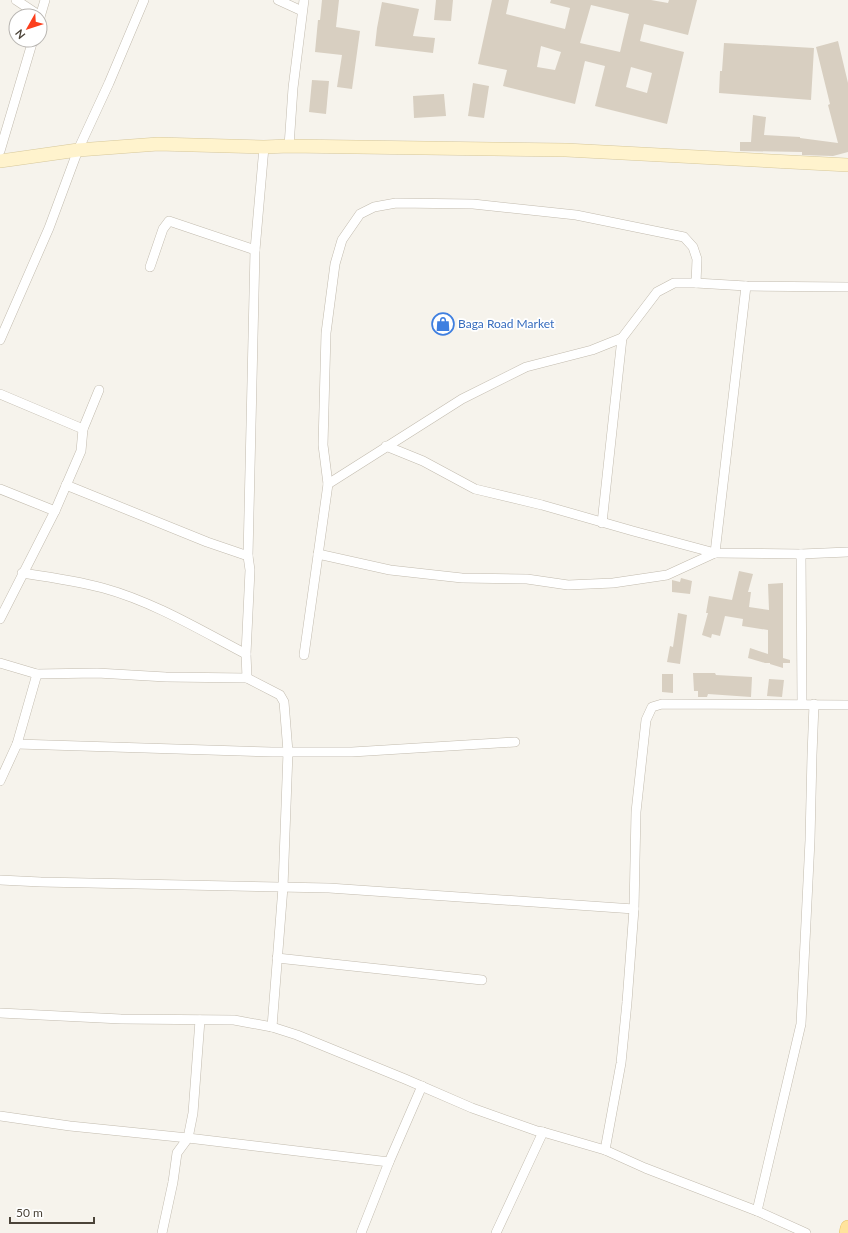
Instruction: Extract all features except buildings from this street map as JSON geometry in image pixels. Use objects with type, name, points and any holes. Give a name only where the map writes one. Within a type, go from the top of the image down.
[{"type":"main road","points":[[846,1233],[848,1228]]},
{"type":"street","points":[[16,0],[27,8]]},
{"type":"street","points":[[0,340],[50,228],[78,150],[109,83],[144,0]]},
{"type":"street","points":[[278,0],[302,11]]},
{"type":"street","points":[[289,146],[293,88],[304,0]]},
{"type":"street","points":[[0,151],[31,48]]},
{"type":"street","points":[[0,161],[78,150],[158,144],[264,147],[289,146],[566,150],[848,165]]},
{"type":"street","points":[[246,678],[250,570],[248,556],[255,250],[264,147]]},
{"type":"street","points":[[304,655],[328,484],[323,445],[326,333],[336,264],[342,240],[360,214],[374,207],[396,203],[473,204],[576,215],[684,237],[693,247],[696,259],[696,283]]},
{"type":"street","points":[[150,267],[163,229],[169,221],[255,250]]},
{"type":"street","points":[[328,484],[462,399],[526,367],[592,350],[622,338],[657,292],[674,283],[746,286],[848,287]]},
{"type":"street","points":[[715,553],[746,286]]},
{"type":"street","points":[[602,523],[622,338]]},
{"type":"street","points":[[0,619],[55,510],[81,451],[83,429],[99,390]]},
{"type":"street","points":[[0,394],[83,429]]},
{"type":"street","points":[[386,446],[423,461],[475,489],[542,505],[602,523],[715,553],[801,554],[848,552]]},
{"type":"street","points":[[66,485],[207,542],[248,556]]},
{"type":"street","points":[[0,489],[55,510]]},
{"type":"street","points":[[318,554],[390,570],[462,578],[527,579],[568,585],[613,583],[667,575],[715,553]]},
{"type":"street","points":[[801,554],[802,704]]},
{"type":"street","points":[[22,573],[61,579],[103,588],[137,600],[150,605],[246,654]]},
{"type":"street","points":[[0,663],[37,674],[97,673],[166,677],[246,678],[280,695],[284,702],[288,752],[283,887],[272,1027]]},
{"type":"street","points":[[0,781],[17,744],[37,674]]},
{"type":"street","points":[[605,1150],[621,1063],[634,909],[636,812],[646,720],[652,707],[662,704],[848,705]]},
{"type":"street","points":[[757,1211],[800,1024],[810,840],[814,704]]},
{"type":"street","points":[[17,744],[288,752],[352,752],[515,742]]},
{"type":"street","points":[[0,880],[330,888],[634,909]]},
{"type":"street","points":[[277,958],[482,980]]},
{"type":"street","points":[[0,1013],[121,1019],[234,1020],[272,1027],[298,1035],[472,1108],[536,1131],[605,1150],[645,1168],[757,1211],[806,1233]]},
{"type":"street","points":[[162,1233],[173,1182],[177,1153],[188,1138],[193,1113],[200,1020]]},
{"type":"street","points":[[361,1233],[389,1162],[422,1086]]},
{"type":"street","points":[[0,1116],[70,1126],[188,1138],[389,1162]]},
{"type":"street","points":[[496,1233],[542,1132]]},
{"type":"place","name":"Baga Road Market","points":[[443,324]]}]
